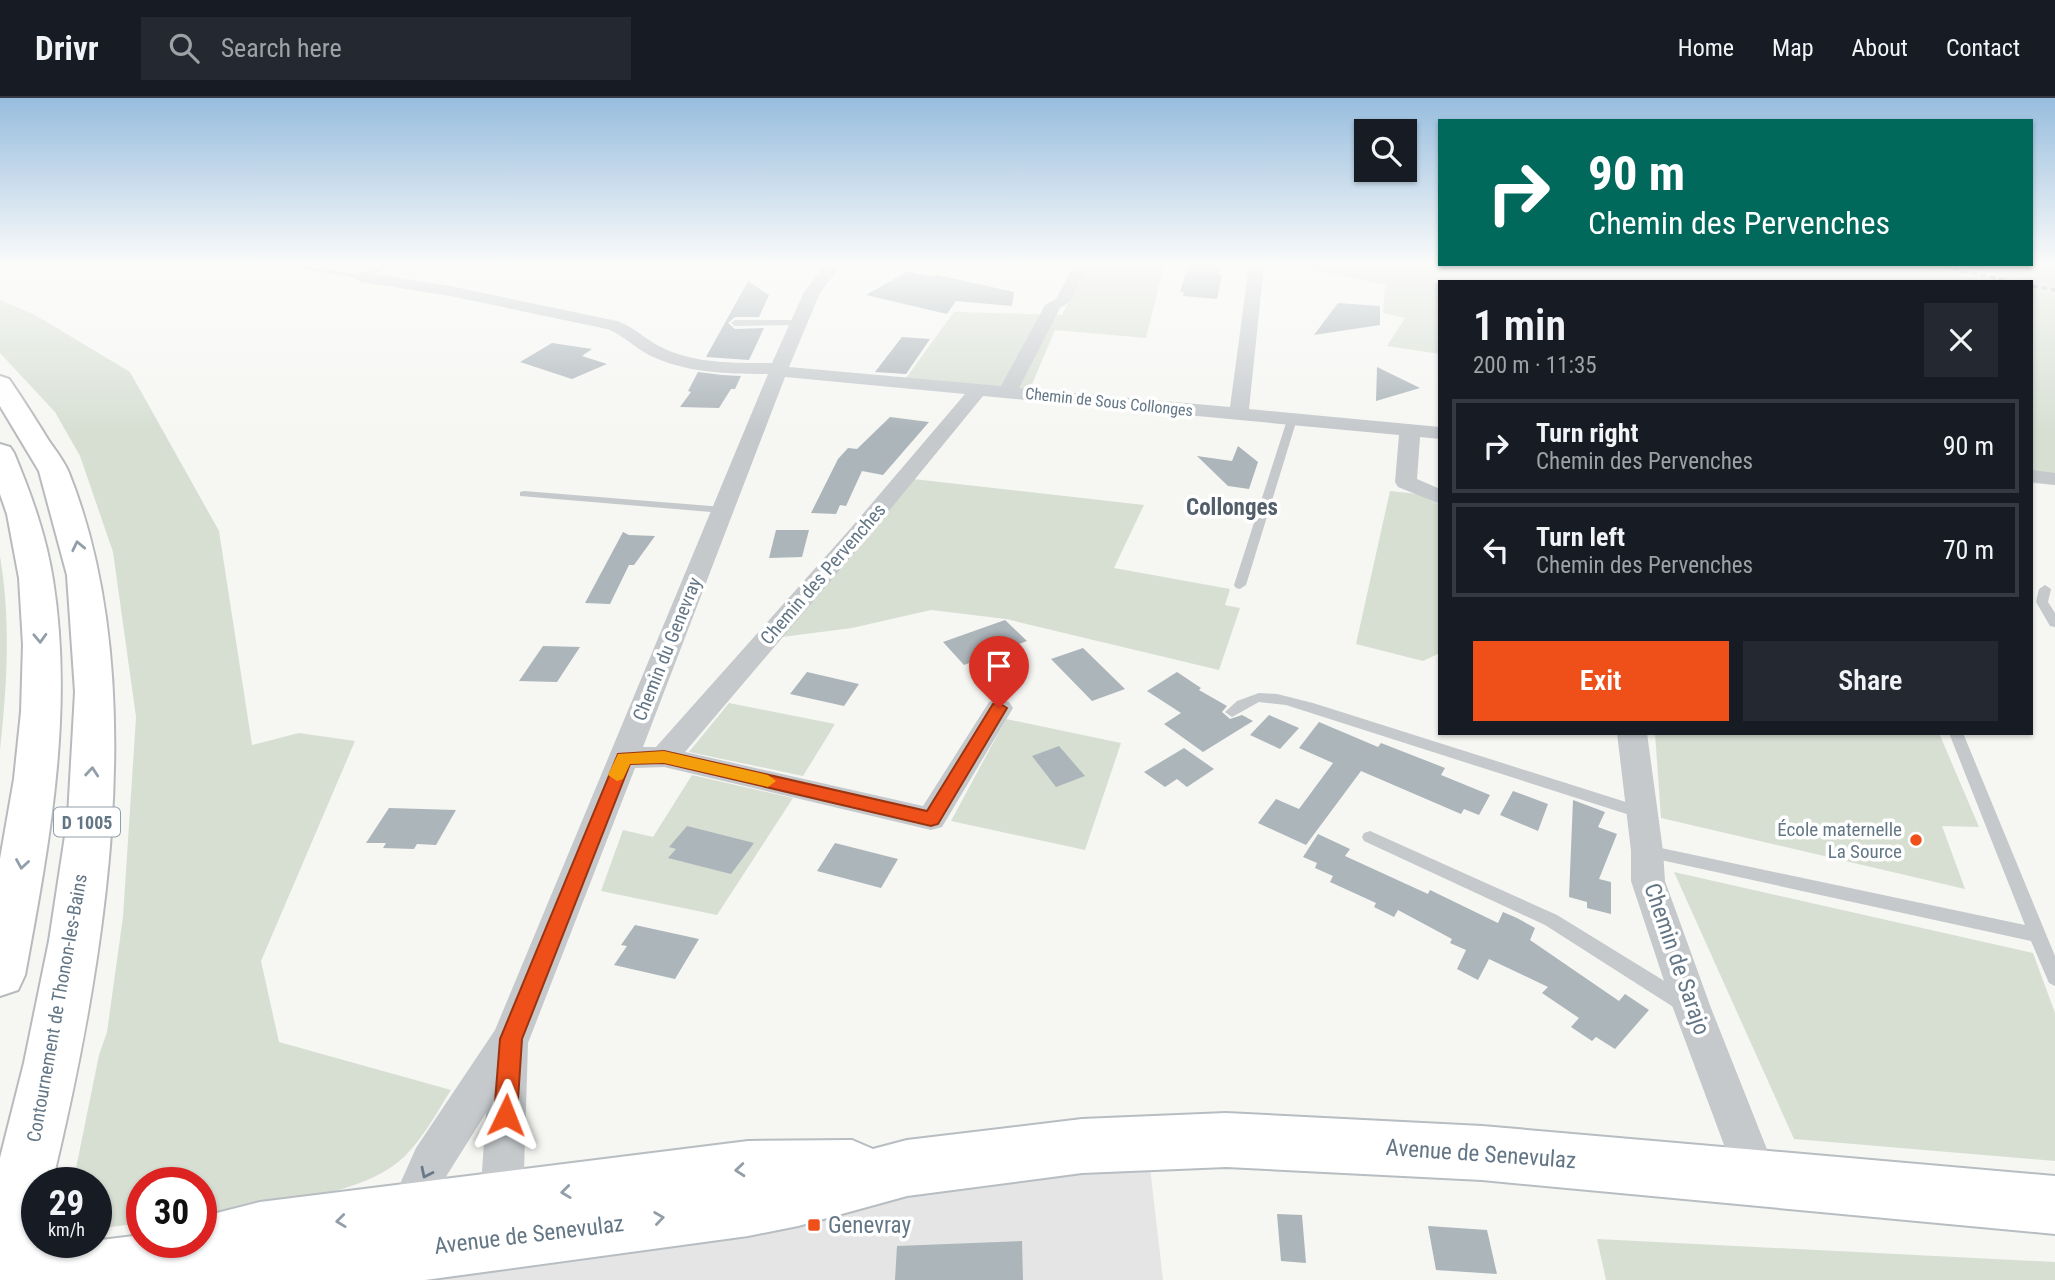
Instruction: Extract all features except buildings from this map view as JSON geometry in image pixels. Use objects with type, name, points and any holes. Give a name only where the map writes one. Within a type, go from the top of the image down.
[{"type":"main road","name":"Contournement de Thonon-les-Bains","points":[[0,384],[46,453],[68,506],[79,547],[95,673],[93,760],[83,868],[62,1005],[33,1146],[0,1272]]},
{"type":"main road","name":"D 1005","points":[[0,453],[11,477],[34,562],[42,689],[36,777],[18,893],[0,975]]},
{"type":"main road","name":"Avenue de Senevulaz","points":[[35,1280],[148,1265],[218,1275],[403,1233],[476,1241],[773,1202],[906,1168],[1082,1146],[1226,1140],[1495,1154],[2055,1205]]},
{"type":"street","name":"Chemin de Sous Collonges","points":[[588,320],[630,332],[652,350],[690,361],[731,367],[1438,433]]},
{"type":"street","name":"Chemin du Genevray","points":[[403,1233],[431,1162],[511,1039],[799,320]]},
{"type":"street","points":[[1007,391],[1044,320]]},
{"type":"street","points":[[1239,414],[1251,320]]},
{"type":"street","name":"Chemin des Pervenches","points":[[664,757],[858,534],[979,389]]},
{"type":"street","points":[[1410,429],[1406,482],[1438,496]]},
{"type":"street","points":[[2033,476],[2055,479]]},
{"type":"street","points":[[624,758],[664,757],[931,819],[999,708]]},
{"type":"street","name":"Chemin de Sarajo","points":[[1632,735],[1647,851],[1648,881],[1692,1008],[1757,1177]]},
{"type":"street","name":"Chemin du Genevray","points":[[476,1241],[503,1161],[511,1039]]},
{"type":"lane","points":[[735,323],[798,323]]},
{"type":"lane","points":[[1240,585],[1292,419]]},
{"type":"lane","points":[[524,494],[723,510]]},
{"type":"lane","points":[[2045,589],[2042,602],[2055,623]]},
{"type":"lane","points":[[1232,712],[1246,699],[1268,697],[1308,706],[1642,813]]},
{"type":"lane","points":[[1957,735],[2055,978]]},
{"type":"lane","points":[[1370,837],[1551,920],[1692,1008]]},
{"type":"lane","points":[[1647,851],[2037,935]]},
{"type":"shaded area","points":[[0,320],[44,320],[130,372],[219,531],[252,745],[299,733],[355,741],[261,961],[279,1042],[451,1090],[412,1149],[386,1171],[363,1182],[309,1197],[217,1211],[217,1167],[126,1167],[126,1225],[112,1227],[112,1167],[76,1167],[99,1055],[107,1032],[123,917],[136,717],[113,552],[80,456],[55,412],[0,353]]},
{"type":"shaded area","points":[[948,320],[1150,320],[1146,338],[1055,330],[1030,389],[906,378]]},
{"type":"shaded area","points":[[1404,320],[1438,320],[1438,354],[1387,346]]},
{"type":"shaded area","points":[[2033,320],[2055,320],[2055,485],[2033,483]]},
{"type":"shaded area","points":[[913,479],[1144,505],[1114,568],[1230,589],[1225,605],[1240,608],[1219,670],[1006,619],[931,610],[852,628],[782,637]]},
{"type":"shaded area","points":[[1390,491],[1418,494],[1438,504],[1438,654],[1423,661],[1356,644]]},
{"type":"shaded area","points":[[0,556],[6,605],[7,653],[0,750]]},
{"type":"shaded area","points":[[729,703],[835,724],[803,776],[689,752]]},
{"type":"shaded area","points":[[1006,719],[1121,743],[1085,850],[951,821]]},
{"type":"shaded area","name":"École maternelle La Source","points":[[1655,735],[1940,735],[1979,827],[1942,826],[1965,889],[1661,818]]},
{"type":"shaded area","points":[[692,775],[793,798],[717,915],[601,891],[623,830],[653,837]]},
{"type":"shaded area","points":[[1674,872],[2033,953],[2055,1013],[2055,1161],[1794,1139]]},
{"type":"shaded area","points":[[1147,1142],[1163,1280],[141,1280]]},
{"type":"shaded area","points":[[1597,1239],[2055,1262],[2055,1280],[1606,1280]]},
{"type":"slow traffic","points":[[617,775],[624,758],[664,757],[768,781]]},
{"type":"place","name":"École maternelle La Source","points":[[1916,840]]},
{"type":"place","name":"Genevray","points":[[814,1225]]},
{"type":"district","name":"Collonges","points":[[1232,507]]},
{"type":"route","points":[[506,1115],[511,1039],[624,758],[664,757],[931,819],[999,708]]}]
